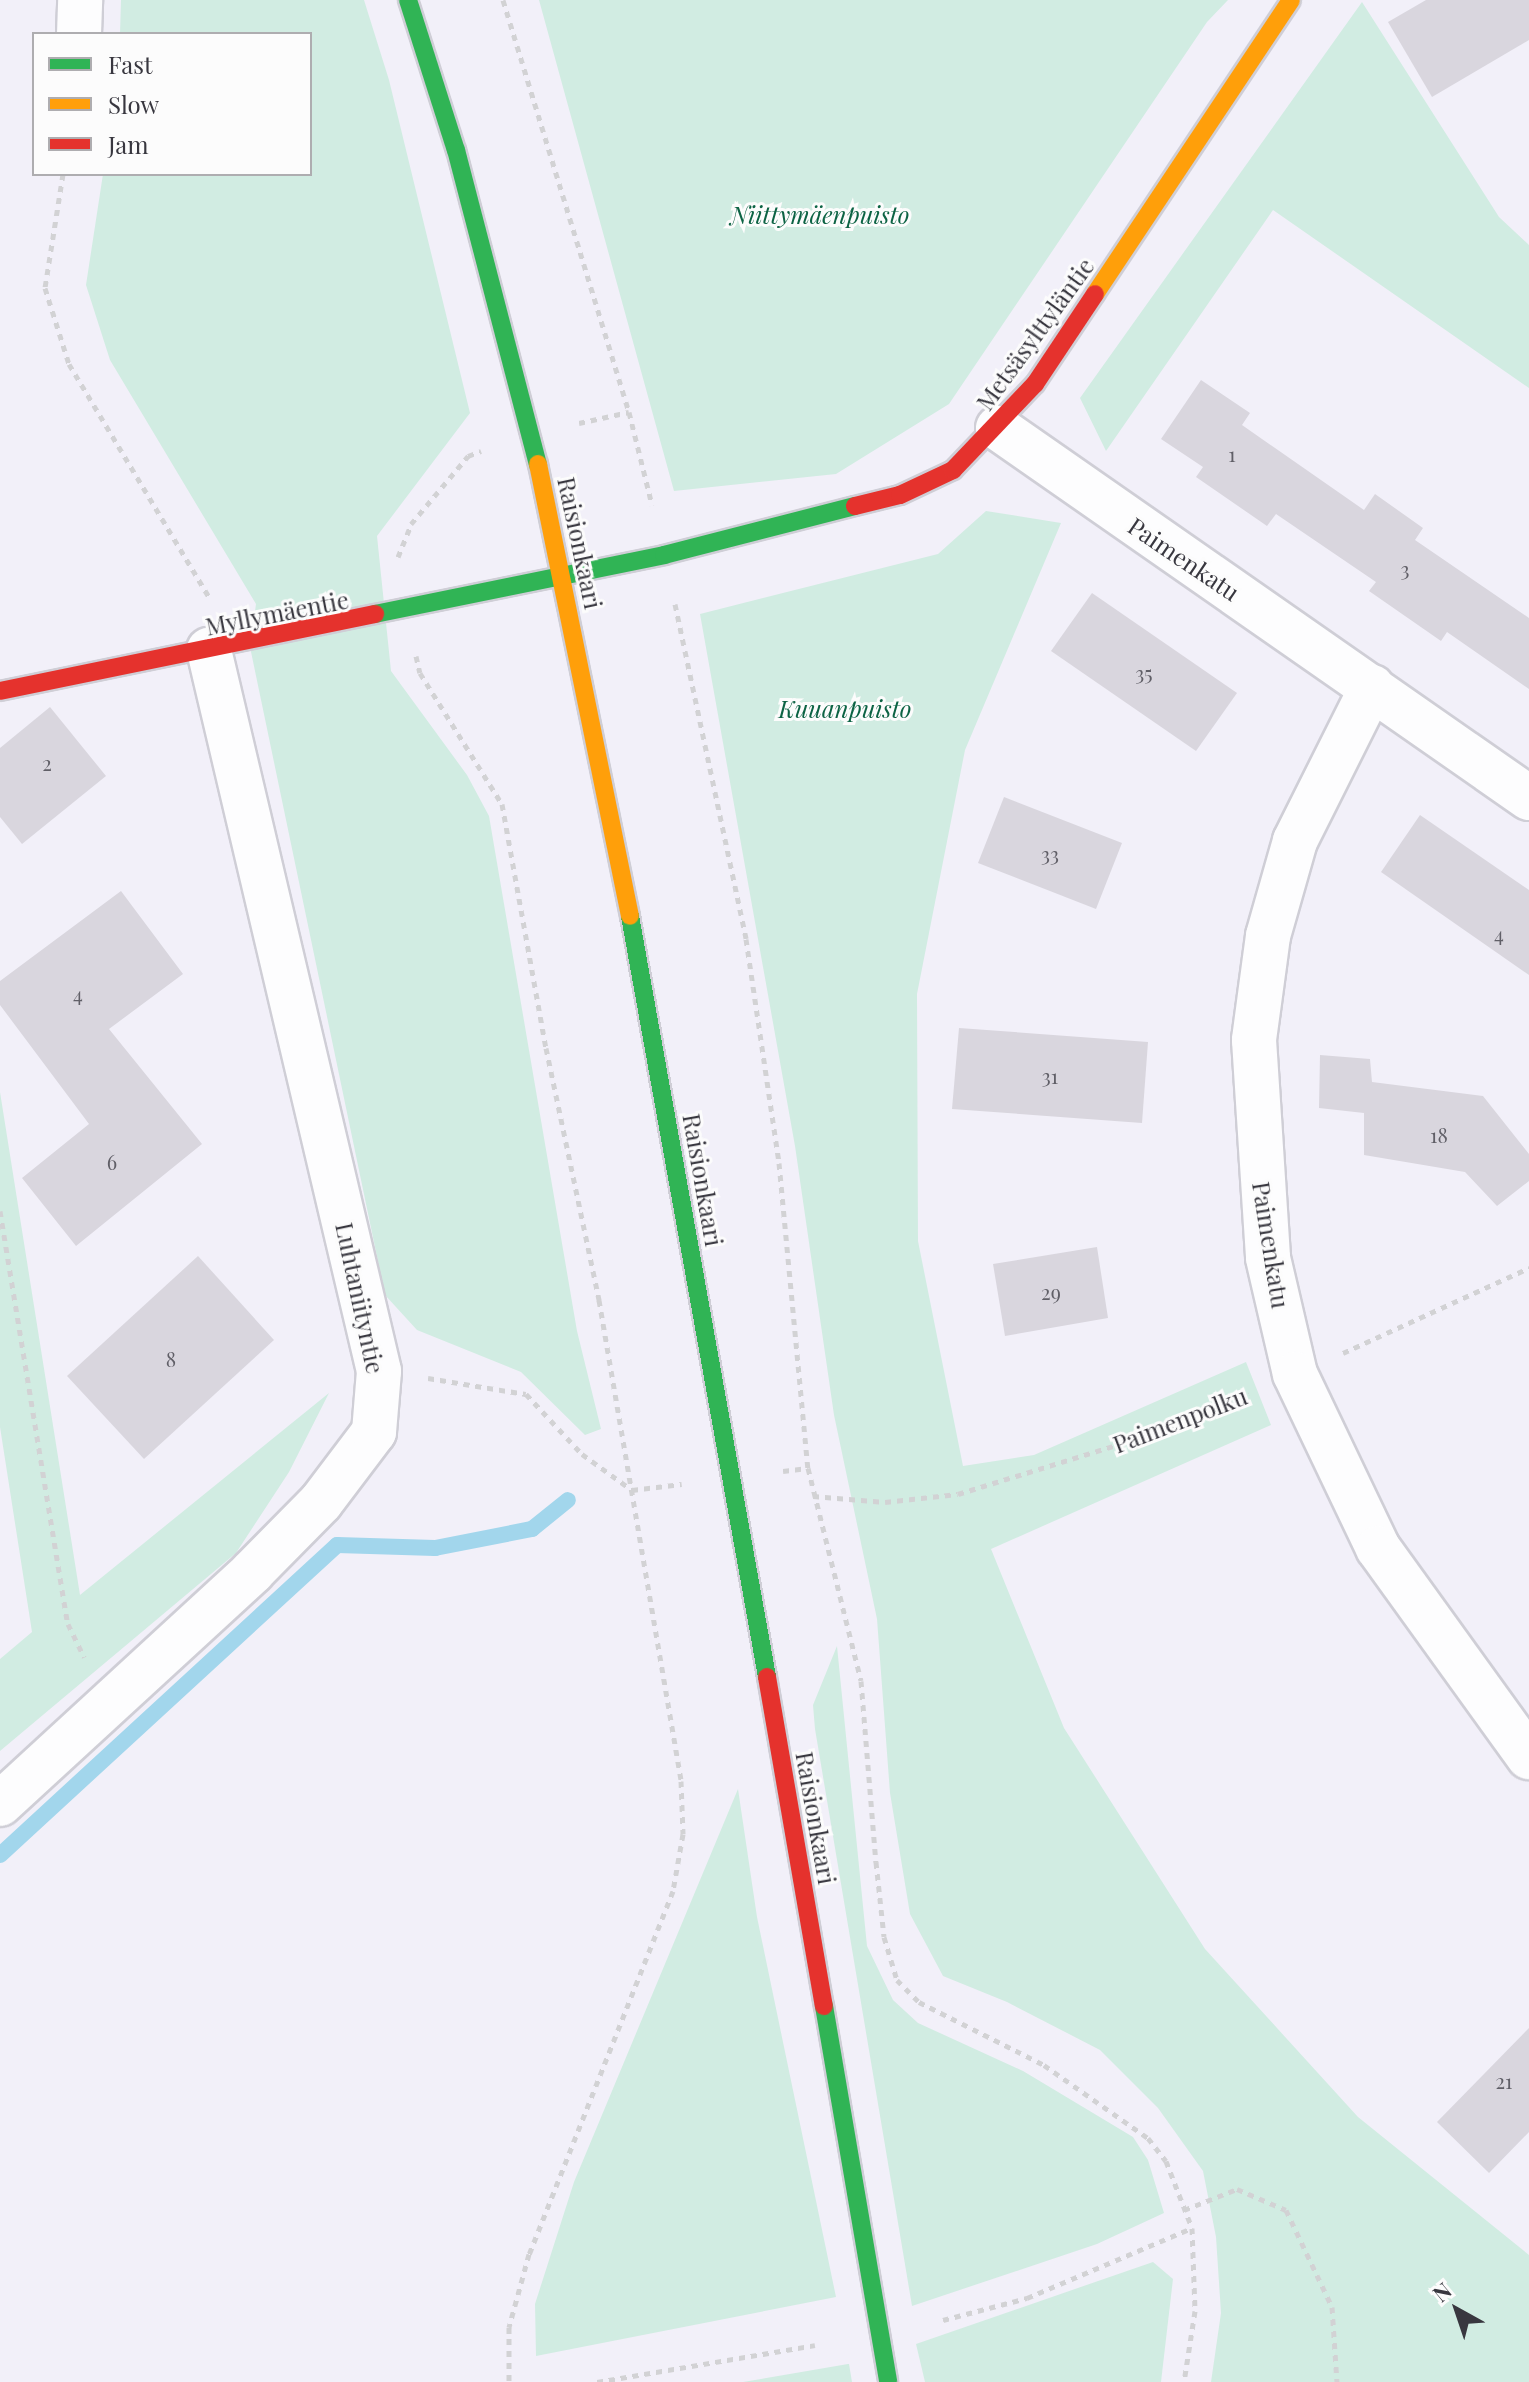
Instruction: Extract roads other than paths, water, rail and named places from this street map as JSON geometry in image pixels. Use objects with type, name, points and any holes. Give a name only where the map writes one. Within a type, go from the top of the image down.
[{"type":"main road","name":"Raisionkaari","points":[[408,0],[456,150],[531,433],[603,765],[733,1478],[888,2382]]},
{"type":"main road","name":"Metsäsylttyläntie","points":[[562,574],[664,555],[900,495],[953,470],[998,428],[1035,384],[1291,0]]},
{"type":"main road","name":"Myllymäentie","points":[[0,691],[406,612],[562,574]]},
{"type":"street","points":[[79,32],[80,0]]},
{"type":"street","name":"Paimenkatu","points":[[998,428],[1529,798]]},
{"type":"street","name":"Luhtaniityntie","points":[[0,1804],[321,1502],[374,1432],[379,1371],[209,650]]},
{"type":"street","name":"Paimenkatu","points":[[1372,687],[1295,841],[1268,936],[1254,1040],[1268,1258],[1295,1374],[1378,1548],[1529,1757]]},
{"type":"waterway","points":[[0,1855],[337,1545],[435,1548],[532,1529],[568,1500]]},
{"type":"park label","name":"Niittymäenpuisto","points":[[820,215]]},
{"type":"park label","name":"Kuuanpuisto","points":[[845,709]]}]
